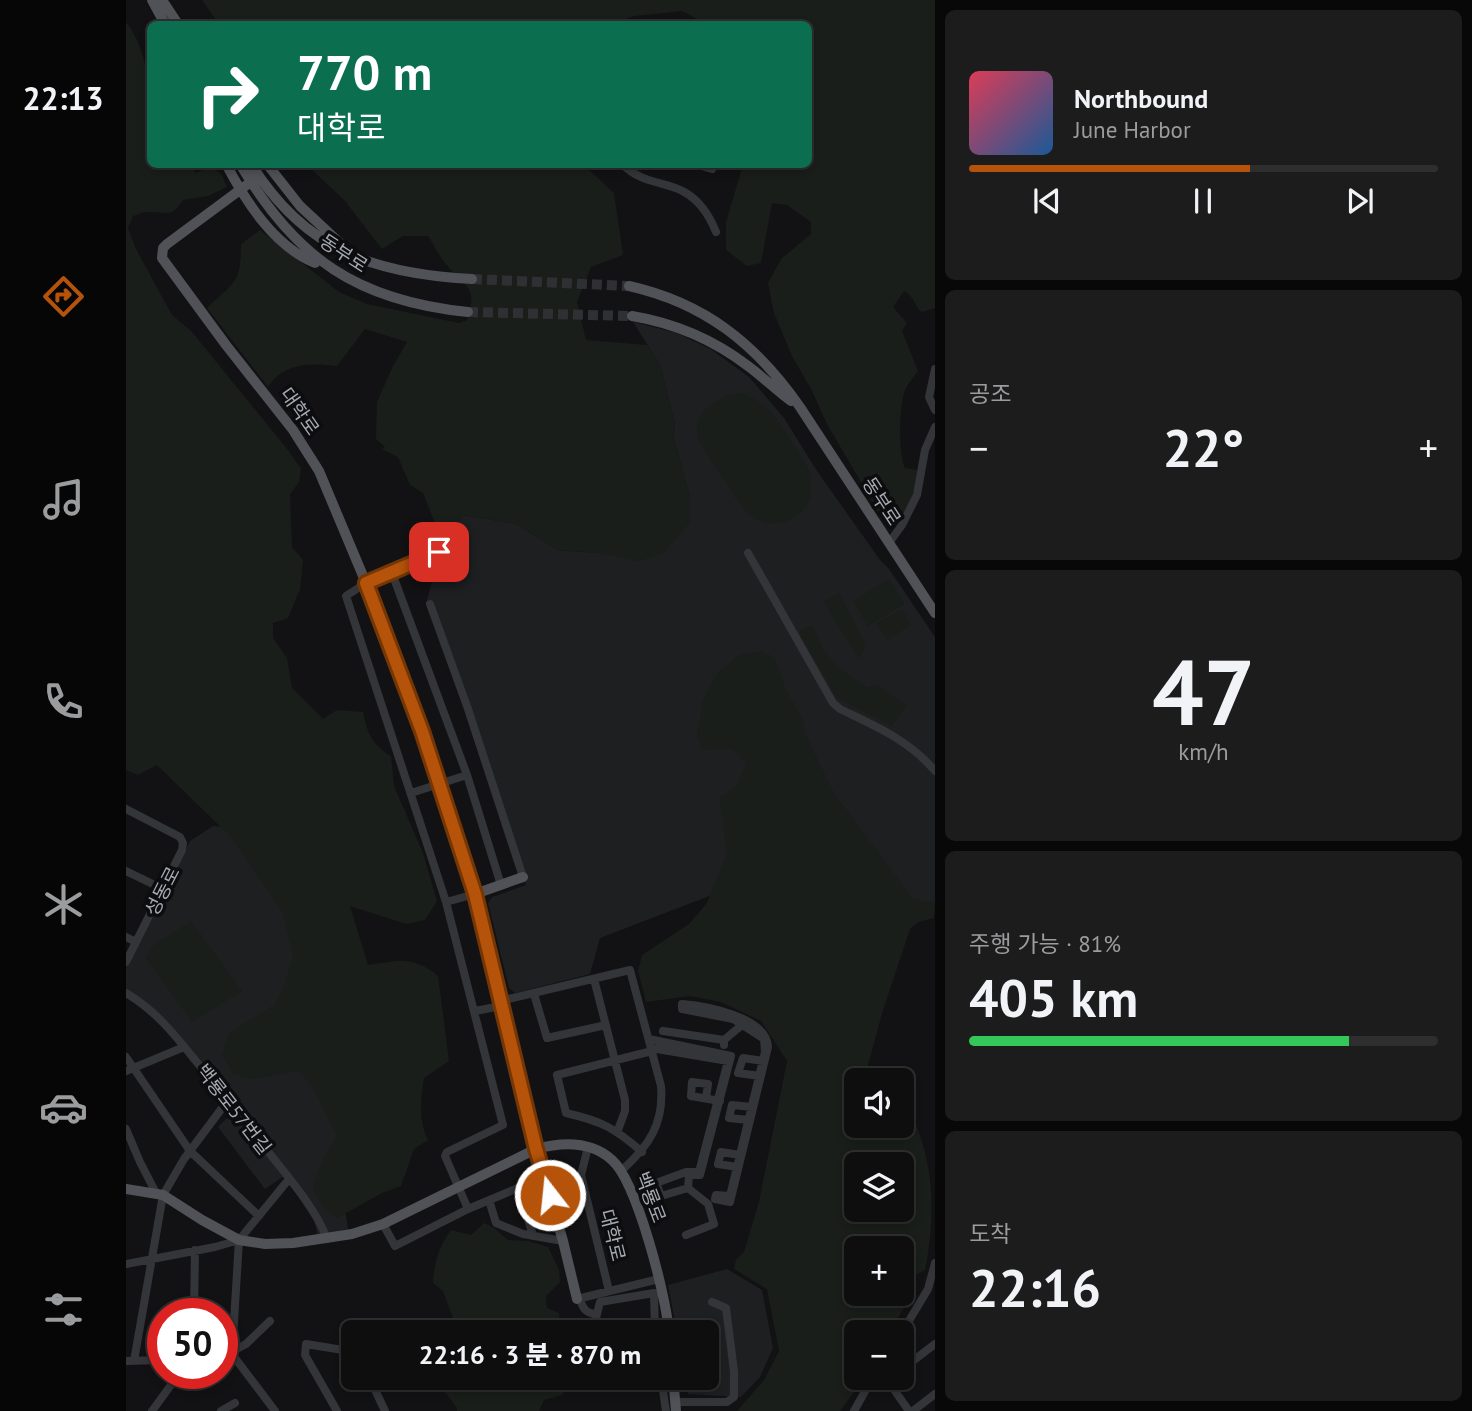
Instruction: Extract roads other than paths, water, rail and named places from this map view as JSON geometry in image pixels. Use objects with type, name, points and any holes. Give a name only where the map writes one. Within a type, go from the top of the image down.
[{"type":"main road","points":[[157,1],[162,21]]},
{"type":"main road","points":[[157,1],[174,21]]},
{"type":"main road","points":[[229,168],[244,187],[259,217],[283,241],[309,260],[332,270]]},
{"type":"main road","name":"동부로","points":[[243,168],[286,230],[332,270],[358,284],[400,300],[429,308],[468,312]]},
{"type":"main road","name":"동부로","points":[[254,168],[280,203],[297,219],[331,245],[356,258],[410,274],[471,279]]},
{"type":"main road","points":[[268,169],[300,206],[356,258]]},
{"type":"main road","name":"대학로","points":[[244,187],[177,238],[170,255],[176,276],[293,430],[319,471],[366,583],[422,731],[475,894],[536,1149],[564,1241],[578,1299]]},
{"type":"main road","points":[[629,286],[695,309],[735,334],[785,386],[800,407]]},
{"type":"main road","points":[[632,316],[679,328],[717,345],[748,365],[800,407]]},
{"type":"main road","name":"동부로","points":[[800,407],[935,613]]},
{"type":"main road","points":[[475,894],[523,877]]},
{"type":"main road","name":"백룡로","points":[[126,1189],[160,1194],[239,1240],[265,1244],[327,1239],[383,1224],[536,1149],[553,1144],[573,1143],[589,1147],[610,1158],[622,1170],[648,1238],[667,1320]]},
{"type":"street","points":[[626,168],[643,180],[686,193],[707,212],[716,232]]},
{"type":"street","points":[[935,369],[929,397],[935,410]]},
{"type":"street","points":[[889,543],[902,525],[917,495],[925,450],[935,427]]},
{"type":"street","points":[[446,550],[366,583],[346,596],[446,902],[503,1125],[447,1152],[445,1156],[468,1209]]},
{"type":"street","points":[[748,554],[833,703],[839,709],[900,738],[935,771]]},
{"type":"street","points":[[391,573],[467,775],[501,885]]},
{"type":"street","points":[[430,604],[468,709],[523,877]]},
{"type":"street","points":[[411,793],[467,775]]},
{"type":"street","name":"성동로","points":[[126,809],[180,837],[183,843],[182,850],[126,962]]},
{"type":"street","points":[[126,871],[163,889]]},
{"type":"street","points":[[446,902],[475,894]]},
{"type":"street","points":[[126,937],[136,942]]},
{"type":"street","points":[[475,1011],[534,993],[630,970],[661,1086],[662,1109],[661,1117],[642,1152],[622,1170]]},
{"type":"street","points":[[594,979],[617,1060],[625,1100],[625,1111],[618,1130]]},
{"type":"street","name":"백룡로57번길","points":[[126,993],[167,1025],[289,1179],[327,1239]]},
{"type":"street","points":[[534,993],[547,1038],[607,1025]]},
{"type":"street","points":[[682,1004],[728,1012],[764,1034],[767,1040],[768,1047],[730,1202],[715,1199],[716,1195],[730,1196],[765,1052],[764,1039],[743,1025],[733,1018],[682,1009],[682,1004]]},
{"type":"street","points":[[722,1056],[724,1040],[743,1025]]},
{"type":"street","points":[[663,1031],[724,1040]]},
{"type":"street","points":[[642,1152],[618,1130],[592,1119],[566,1113],[557,1075],[617,1060],[651,1046],[722,1056],[728,1061],[700,1175],[689,1175],[688,1188]]},
{"type":"street","points":[[130,1069],[184,1047]]},
{"type":"street","points":[[126,1057],[130,1069],[190,1151],[259,1216]]},
{"type":"street","points":[[760,1076],[738,1073],[743,1058],[763,1061]]},
{"type":"street","points":[[706,1098],[719,1101]]},
{"type":"street","points":[[130,1361],[152,1258],[160,1194],[228,1100]]},
{"type":"street","points":[[688,1188],[661,1196],[656,1183],[686,1172],[699,1172],[719,1101]]},
{"type":"street","points":[[749,1120],[729,1118],[732,1105],[752,1107]]},
{"type":"street","name":"백룡로","points":[[126,1129],[139,1161],[160,1194]]},
{"type":"street","name":"대학로","points":[[589,1147],[581,1175],[609,1291]]},
{"type":"street","points":[[737,1167],[718,1164],[721,1152],[740,1155]]},
{"type":"street","points":[[235,1298],[239,1240],[289,1179]]},
{"type":"street","points":[[383,1224],[395,1246],[468,1209],[518,1188],[533,1235]]},
{"type":"street","points":[[686,1235],[714,1224],[708,1204],[688,1188]]},
{"type":"street","points":[[489,1200],[496,1223],[523,1234],[564,1241]]},
{"type":"street","points":[[126,1264],[239,1240]]},
{"type":"street","points":[[194,1298],[195,1250]]},
{"type":"street","points":[[909,1320],[928,1289],[935,1262]]},
{"type":"street","name":"대학로","points":[[578,1299],[659,1279]]},
{"type":"street","points":[[928,1289],[935,1297]]},
{"type":"street","points":[[596,1320],[600,1302],[654,1293],[655,1320]]},
{"type":"street","points":[[578,1299],[590,1314],[597,1314]]},
{"type":"street","points":[[676,1406],[727,1402],[734,1397],[734,1371],[726,1308],[712,1302]]},
{"type":"street","points":[[238,1350],[270,1321]]},
{"type":"street","points":[[337,1411],[305,1355],[304,1348],[306,1344],[341,1350]]},
{"type":"street","points":[[914,1360],[935,1344]]},
{"type":"street","points":[[238,1362],[275,1411]]},
{"type":"street","points":[[152,1411],[168,1389]]},
{"type":"street","points":[[375,1390],[385,1411]]},
{"type":"street","points":[[663,1390],[666,1411]]},
{"type":"street","points":[[854,1411],[866,1390]]},
{"type":"street","points":[[896,1390],[911,1411],[935,1394]]},
{"type":"street","points":[[222,1411],[235,1403]]},
{"type":"tunnel","points":[[472,279],[629,286]]},
{"type":"tunnel","points":[[468,312],[632,316]]}]
